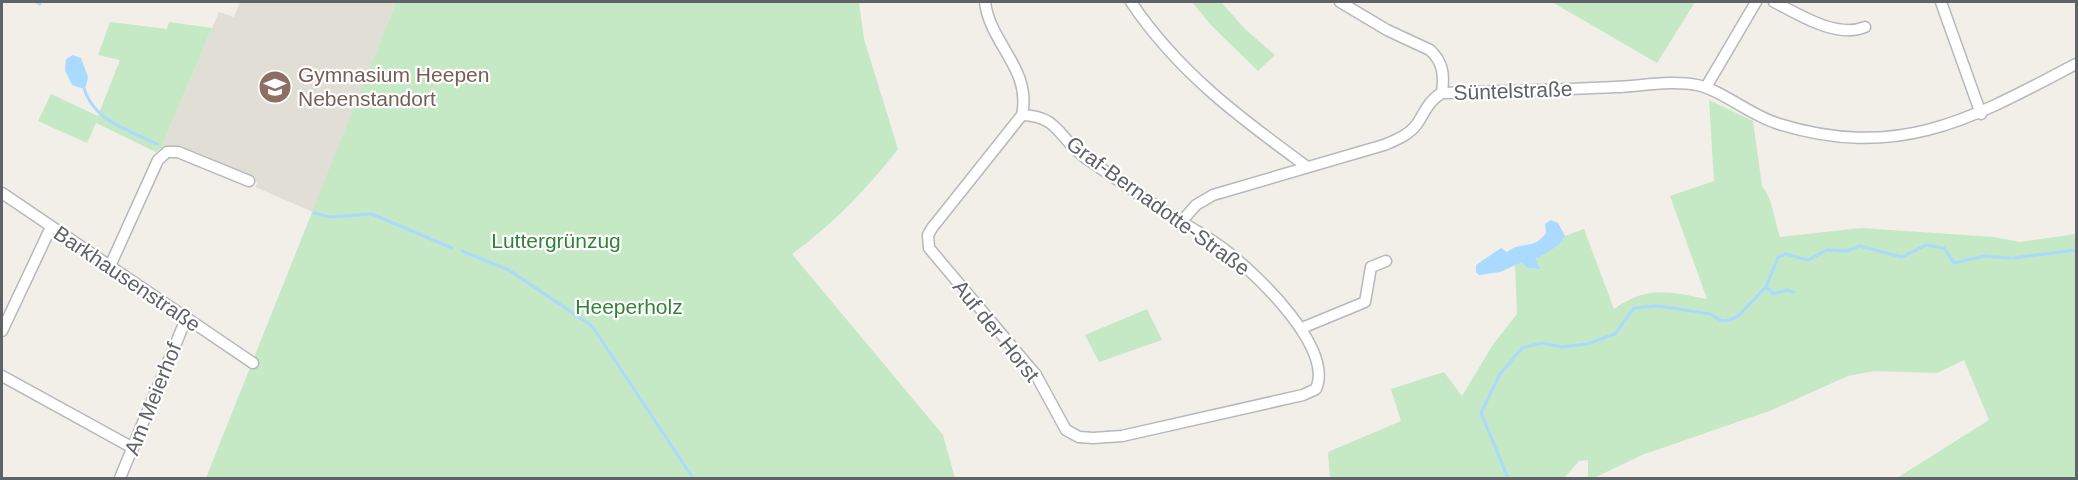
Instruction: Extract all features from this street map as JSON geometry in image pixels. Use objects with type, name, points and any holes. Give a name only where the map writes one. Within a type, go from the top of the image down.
[{"type":"street","points":[[985,2],[990,22],[1015,63],[1022,82],[1022,115]]},
{"type":"street","points":[[1131,2],[1181,65],[1211,94],[1306,166]]},
{"type":"street","points":[[1340,2],[1361,16],[1430,50],[1438,57],[1443,78],[1442,93]]},
{"type":"street","points":[[1756,2],[1706,87],[1770,121],[1799,130],[1841,137],[1908,135],[1932,130],[1981,114],[2076,64]]},
{"type":"street","points":[[1774,2],[1813,21],[1835,28],[1857,30],[1865,27]]},
{"type":"street","points":[[1941,2],[1981,114]]},
{"type":"street","name":"Süntelstraße","points":[[1181,222],[1196,205],[1213,195],[1384,145],[1403,137],[1416,126],[1434,98],[1442,93],[1686,84],[1706,87]]},
{"type":"street","name":"Graf-Bernadotte-Straße","points":[[1022,115],[1047,119],[1075,150],[1229,253],[1302,328],[1319,376],[1316,389]]},
{"type":"street","name":"Auf der Horst","points":[[1022,115],[932,228],[928,242],[932,254],[1035,375],[1066,430],[1079,437],[1122,436],[1303,395],[1316,389]]},
{"type":"street","points":[[110,266],[158,160],[164,154],[178,152],[249,182]]},
{"type":"street","name":"Barkhausenstraße","points":[[2,193],[253,363]]},
{"type":"street","points":[[2,331],[51,227]]},
{"type":"street","points":[[1302,328],[1360,306],[1367,297],[1371,267],[1386,261]]},
{"type":"street","name":"Am Meierhof","points":[[120,478],[186,319]]},
{"type":"street","points":[[2,376],[133,448]]},
{"type":"shaded area","name":"Gymnasium Heepen Nebenstandort","points":[[240,2],[396,2],[313,212],[255,187],[258,182],[239,174],[240,171],[184,148],[161,148],[219,12],[234,17]]},
{"type":"green space","name":"Luttergrünzug","points":[[396,2],[859,2],[864,39],[898,149],[848,206],[792,254],[943,435],[955,478],[206,478]]},
{"type":"green space","points":[[1192,2],[1221,2],[1245,29],[1275,55],[1258,71],[1211,25]]},
{"type":"green space","points":[[1552,2],[1695,2],[1657,63]]},
{"type":"green space","points":[[110,22],[167,29],[169,22],[212,28],[161,148],[156,152],[96,123],[87,143],[38,121],[51,94],[98,116],[120,60],[98,55]]},
{"type":"green space","points":[[1709,100],[1753,121],[1762,186],[1771,203],[1780,237],[1861,228],[1994,237],[2020,242],[2076,234],[2076,478],[1897,478],[1989,420],[1964,360],[1937,373],[1874,371],[1848,376],[1772,410],[1642,455],[1594,478],[1588,478],[1588,460],[1579,461],[1564,478],[1330,478],[1328,452],[1401,421],[1391,389],[1444,372],[1462,396],[1492,346],[1517,314],[1515,264],[1523,262],[1527,268],[1536,269],[1536,260],[1540,255],[1559,245],[1565,236],[1584,229],[1614,309],[1626,301],[1649,293],[1670,293],[1707,299],[1670,196],[1714,181]]},
{"type":"green space","points":[[1147,309],[1162,340],[1099,362],[1085,335]]},
{"type":"water","points":[[73,55],[81,58],[88,77],[86,86],[81,88],[72,85],[65,70],[66,59]]},
{"type":"water","points":[[1551,220],[1558,223],[1565,236],[1559,245],[1536,259],[1540,269],[1527,268],[1522,262],[1500,272],[1479,275],[1476,272],[1476,265],[1501,248],[1507,252],[1518,246],[1537,242],[1546,233],[1545,224]]},
{"type":"waterway","points":[[36,2],[40,4]]},
{"type":"waterway","points":[[83,85],[94,107],[102,116],[157,144]]},
{"type":"waterway","points":[[314,213],[331,217],[372,214],[452,248]]},
{"type":"waterway","points":[[1508,478],[1481,413],[1500,374],[1522,348],[1542,343],[1562,347],[1587,344],[1615,334],[1634,308],[1659,306],[1710,314],[1722,321],[1729,320],[1737,317],[1766,287],[1778,257],[1786,254],[1808,260],[1827,250],[1846,251],[1860,246],[1902,257],[1926,245],[1944,248],[1954,263],[1984,256],[2010,258]]},
{"type":"waterway","points":[[2013,258],[2076,250]]},
{"type":"waterway","points":[[462,251],[509,270],[592,326],[693,478]]},
{"type":"waterway","points":[[1766,287],[1774,294],[1787,290],[1794,292]]},
{"type":"place","name":"Gymnasium Heepen Nebenstandort","points":[[275,87]]},
{"type":"park label","name":"Heeperholz","points":[[629,307]]}]
